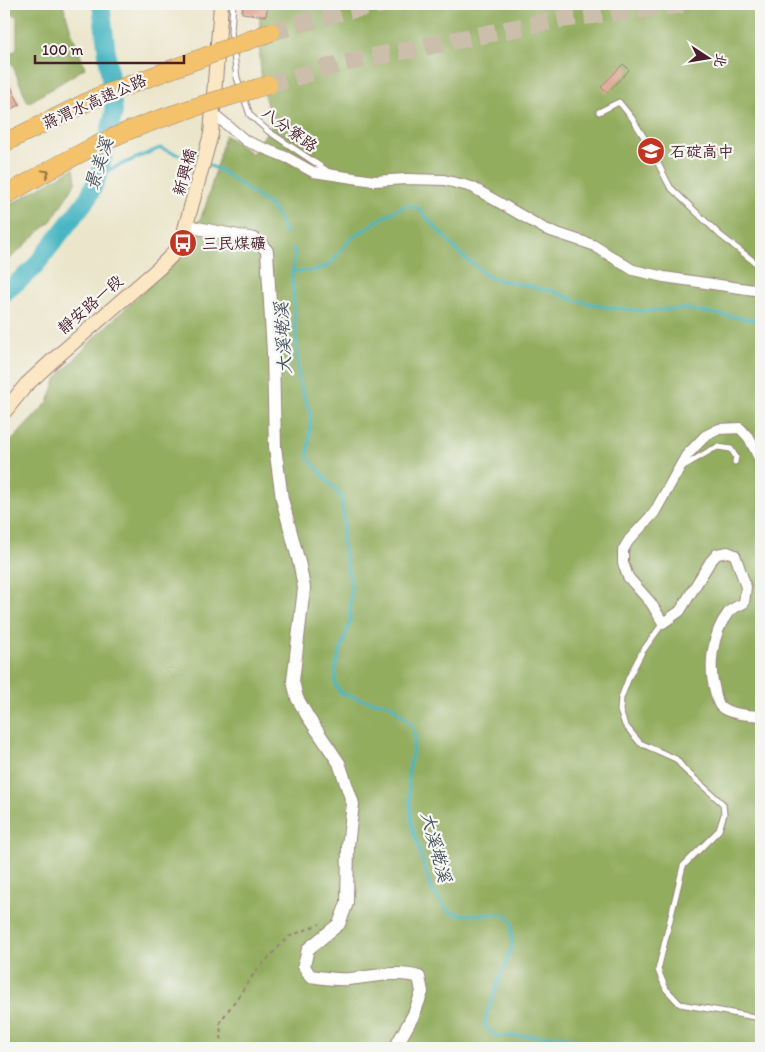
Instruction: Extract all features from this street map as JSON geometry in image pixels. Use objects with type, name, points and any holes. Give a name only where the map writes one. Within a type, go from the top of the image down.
[{"type":"highway","name":"蔣渭水高速公路","points":[[4,143],[97,96],[270,32]]},
{"type":"highway","points":[[4,196],[85,151],[128,131],[187,108],[268,85]]},
{"type":"main road","points":[[214,114],[220,4]]},
{"type":"main road","name":"新興橋","points":[[188,222],[211,134],[214,114]]},
{"type":"main road","name":"靜安路一段","points":[[4,412],[26,385],[165,262],[182,240],[188,222]]},
{"type":"street","points":[[214,114],[246,141],[288,158],[313,172],[374,181],[407,179],[444,180],[472,187],[545,229],[593,246],[633,270],[664,277],[761,291]]},
{"type":"street","points":[[188,222],[254,239],[267,251],[273,354],[275,447],[282,499],[304,588],[293,681],[297,698],[339,763],[352,804],[348,846],[347,904],[339,924],[308,949],[304,966],[310,976],[329,980],[406,973],[419,977],[422,992],[414,1014],[396,1048]]},
{"type":"street","points":[[761,462],[749,438],[740,428],[720,429],[705,436],[686,456],[654,513],[629,540],[623,550],[623,563],[628,577],[651,603],[663,623],[680,611],[710,562],[717,554],[728,552],[736,555],[746,587],[744,603],[728,611],[717,632],[712,657],[713,685],[718,702],[722,707],[738,713],[761,716]]},
{"type":"lane","name":"八分寮路","points":[[233,4],[231,31],[237,78],[250,115],[268,131],[335,176]]},
{"type":"lane","points":[[599,112],[619,102],[642,134],[670,187],[720,235],[761,267]]},
{"type":"lane","points":[[679,469],[718,447],[731,449],[736,457],[734,462]]},
{"type":"lane","points":[[663,623],[642,652],[629,677],[621,698],[620,711],[625,725],[640,743],[676,759],[685,770],[722,804],[724,814],[719,830],[683,866],[658,970],[666,989],[680,1004],[755,1017],[761,1020]]},
{"type":"path","points":[[222,1048],[220,1022],[262,964],[288,937],[323,923],[339,924]]},
{"type":"green space","points":[[4,4],[63,4],[85,68],[28,103],[8,54],[17,50],[17,16],[4,12]]},
{"type":"green space","points":[[262,4],[761,4],[761,1048],[4,1048],[4,449],[48,402],[57,378],[98,334],[187,251],[206,205],[225,135],[252,154],[273,123],[264,95],[260,67],[260,9]]},
{"type":"green space","points":[[74,168],[76,182],[51,221],[4,264],[4,208]]},
{"type":"building","points":[[243,4],[268,4],[266,16],[242,13]]},
{"type":"building","points":[[623,64],[629,70],[607,93],[601,87]]},
{"type":"building","points":[[9,83],[20,105],[4,112],[4,85]]},
{"type":"waterway","name":"景美溪","points":[[4,293],[32,270],[88,198],[99,174],[114,112],[101,4]]},
{"type":"waterway","name":"大溪墘溪","points":[[99,174],[160,148],[199,162]]},
{"type":"waterway","name":"大溪墘溪","points":[[208,165],[220,170],[272,207],[286,233]]},
{"type":"waterway","points":[[292,272],[313,271],[329,265],[351,239],[406,205],[418,208],[460,254],[490,278],[552,291],[574,300],[605,307],[641,311],[684,309],[761,321]]},
{"type":"waterway","name":"大溪墘溪","points":[[293,248],[295,252],[292,276],[299,382],[311,415],[308,458],[341,496],[344,523],[342,539],[351,586],[350,622],[336,665],[335,685],[341,693],[391,705],[412,725],[415,736],[408,776],[412,826],[431,889],[446,909],[453,913],[465,915],[506,914],[512,923],[512,946],[486,1016],[485,1026],[495,1036],[562,1036],[611,1048]]},
{"type":"waterway","name":"大溪墘溪","points":[[672,1048],[686,1046],[703,1048]]},
{"type":"tunnel","points":[[271,32],[344,11],[383,4]]},
{"type":"tunnel","points":[[268,85],[343,63],[561,19],[685,4]]},
{"type":"place","name":"石碇高中","points":[[651,151]]},
{"type":"place","name":"三民煤礦","points":[[183,243]]}]
